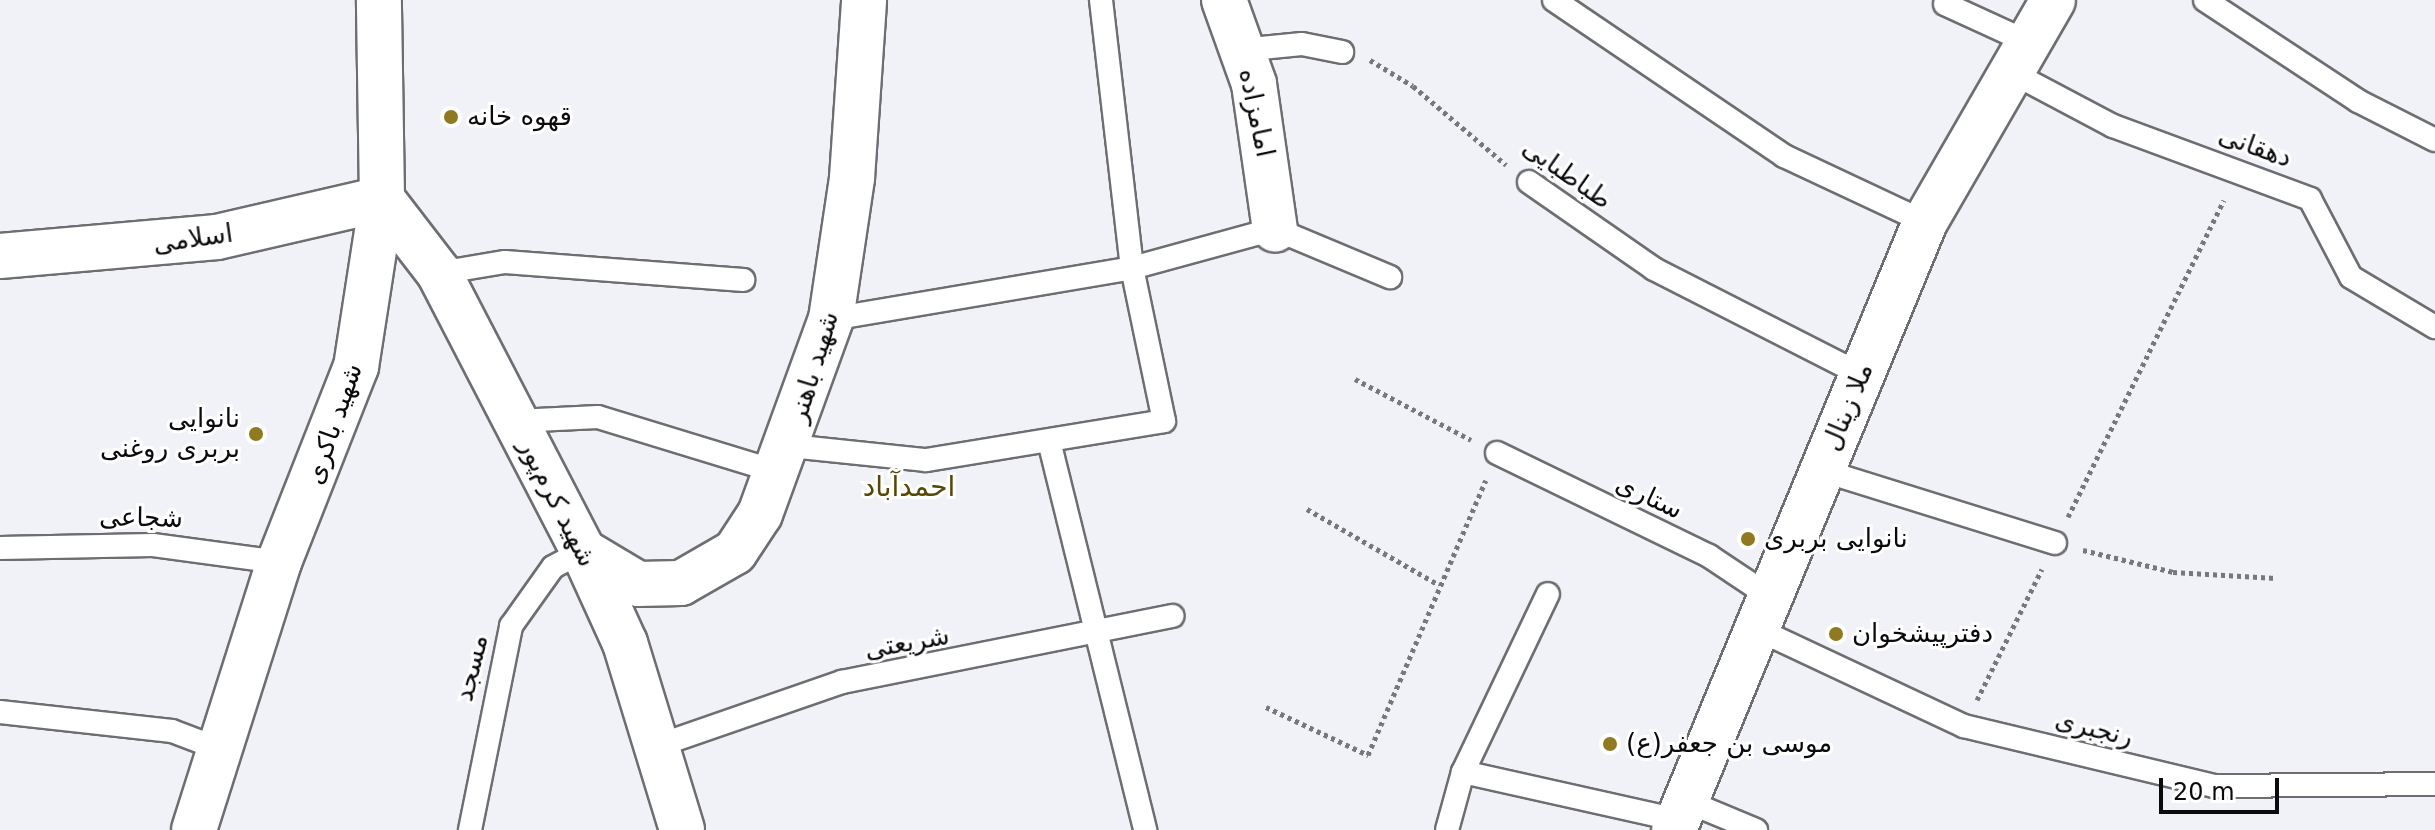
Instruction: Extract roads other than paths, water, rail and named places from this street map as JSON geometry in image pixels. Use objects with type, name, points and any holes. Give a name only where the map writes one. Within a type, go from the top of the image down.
[{"type":"street","name":"شهید باکری","points":[[194,830],[217,748],[279,562],[356,367],[382,199],[379,0]]},
{"type":"street","name":"شهید باهنر","points":[[583,551],[638,584],[681,583],[710,572],[735,552],[784,459],[831,319],[852,178],[864,0]]},
{"type":"street","name":"امامزاده","points":[[1224,0],[1266,141],[1275,229]]},
{"type":"street","name":"ملا زینال","points":[[1679,817],[1767,615],[1821,470],[1925,222],[2053,0]]},
{"type":"street","name":"اسلامی","points":[[0,256],[217,237],[382,199]]},
{"type":"street","name":"شهید کرم‌پور","points":[[382,199],[439,273],[583,551],[625,643],[682,830]]},
{"type":"lane","points":[[516,421],[598,417],[784,459],[926,460],[1050,445],[1164,421],[1132,268],[1101,0]]},
{"type":"lane","points":[[1554,0],[1784,156],[1925,222]]},
{"type":"lane","points":[[2205,0],[2358,101],[2435,140]]},
{"type":"lane","name":"دهقانی","points":[[1945,4],[2113,126],[2239,170],[2310,199],[2351,277],[2435,327]]},
{"type":"lane","points":[[1241,50],[1302,44],[1342,52]]},
{"type":"lane","name":"طباطبایی","points":[[1529,182],[1654,269],[1862,375]]},
{"type":"lane","points":[[831,319],[1132,268],[1275,229],[1390,277]]},
{"type":"lane","points":[[439,273],[505,262],[743,280]]},
{"type":"lane","points":[[1050,445],[1093,631],[1145,830]]},
{"type":"lane","name":"ستاری","points":[[1497,453],[1709,556],[1767,615]]},
{"type":"lane","points":[[1821,470],[2055,543]]},
{"type":"lane","name":"شجاعی","points":[[0,548],[153,545],[279,562]]},
{"type":"lane","name":"مسجد","points":[[470,830],[511,626],[553,567],[583,551]]},
{"type":"lane","points":[[1447,830],[1463,772],[1548,594]]},
{"type":"lane","name":"رنجبری","points":[[1767,615],[1964,726],[2214,786],[2435,784]]},
{"type":"lane","name":"شریعتی","points":[[657,746],[842,682],[1172,616]]},
{"type":"lane","points":[[0,712],[172,731],[217,748]]},
{"type":"lane","points":[[1463,772],[1756,830]]},
{"type":"place","name":"قهوه خانه","points":[[451,117]]},
{"type":"place","name":"نانوایی بربری روغنی","points":[[256,434]]},
{"type":"place","name":"نانوایی بربری","points":[[1748,539]]},
{"type":"place","name":"دفترپیشخوان","points":[[1836,634]]},
{"type":"place","name":"موسی بن جعفر(ع)","points":[[1610,744]]},
{"type":"district","name":"احمدآباد","points":[[909,487]]}]
